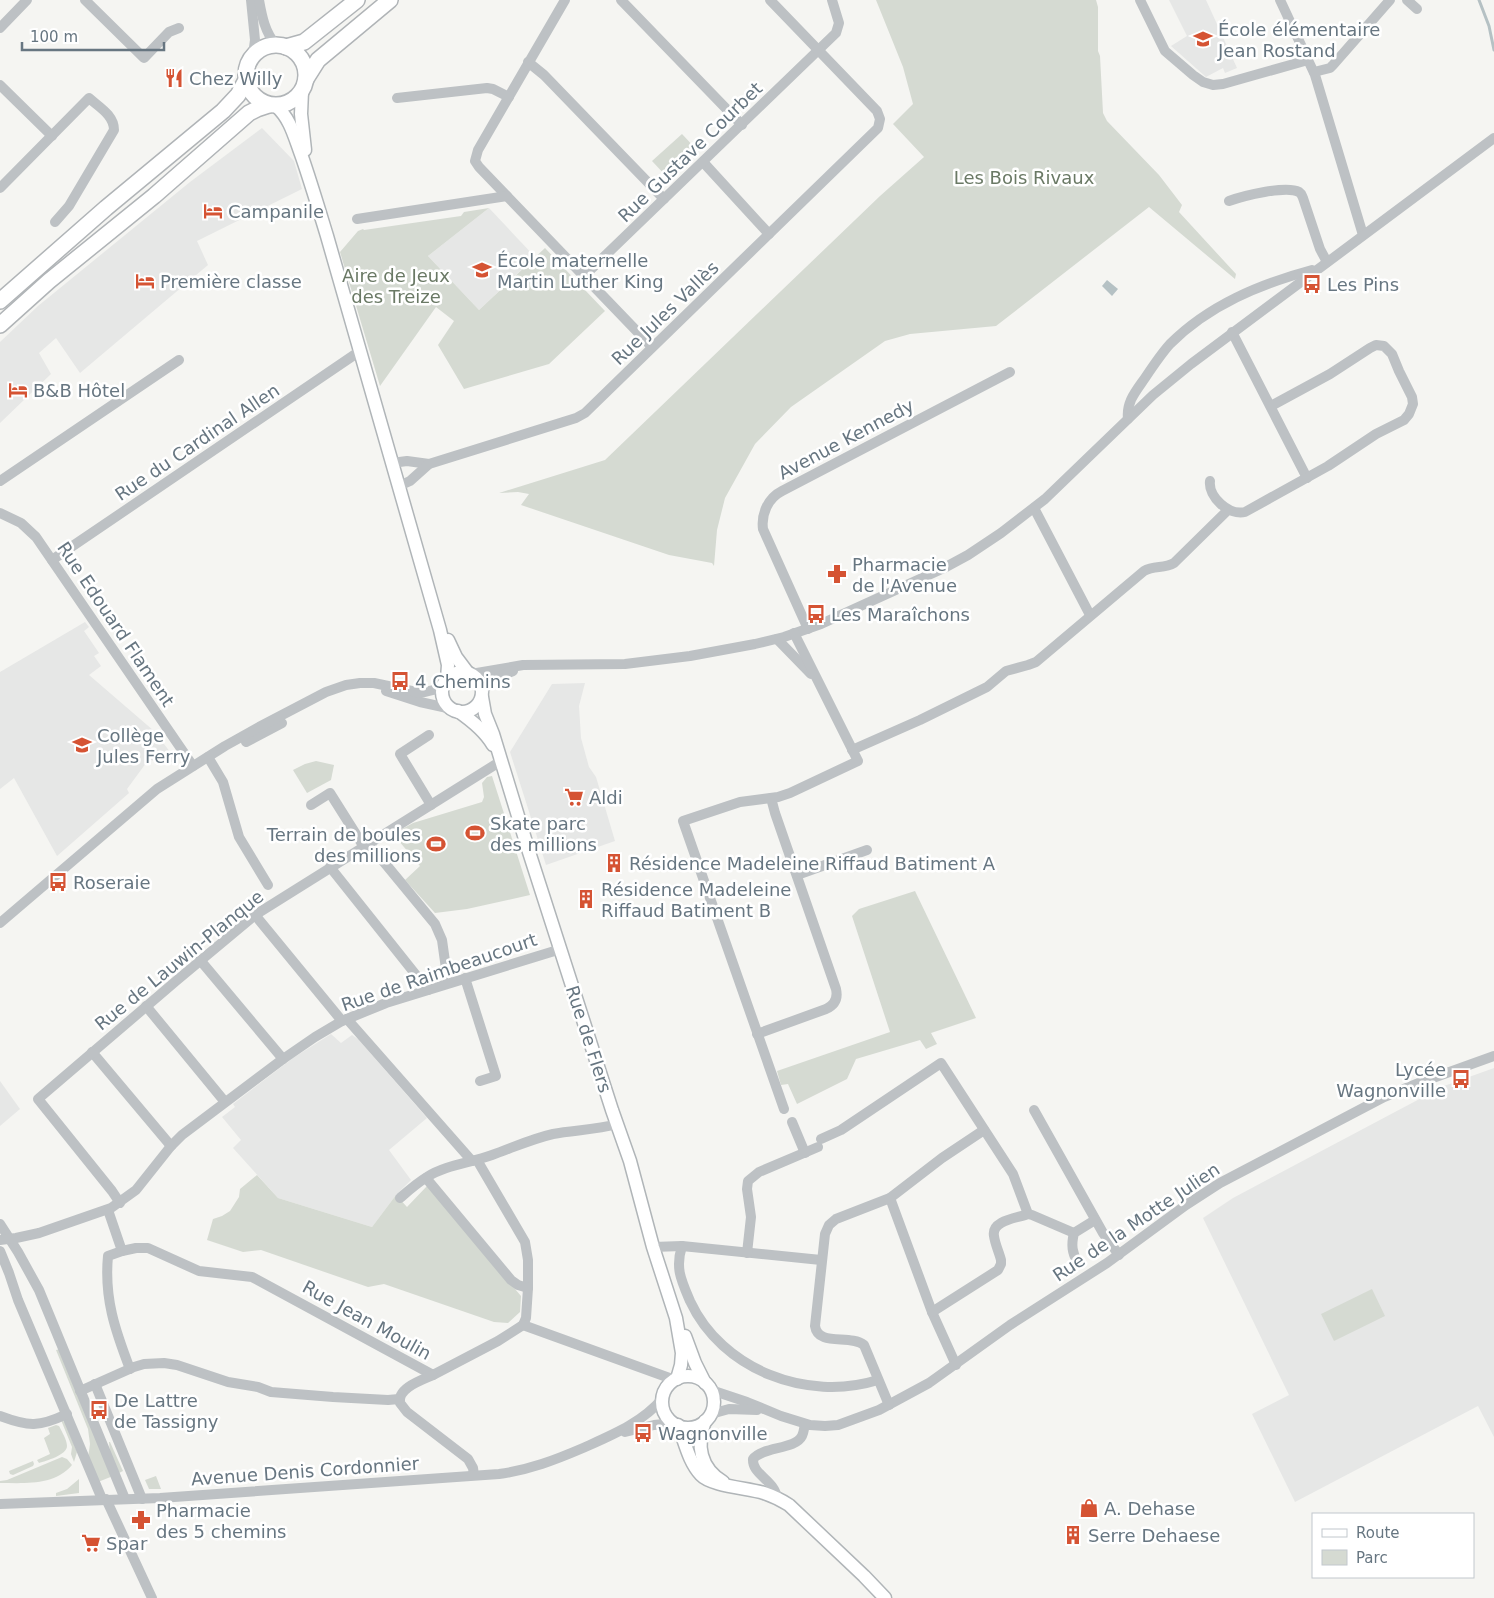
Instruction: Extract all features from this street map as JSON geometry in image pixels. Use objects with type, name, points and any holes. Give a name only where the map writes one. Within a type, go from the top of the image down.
[{"type":"highway","points":[[272,105],[260,101],[252,95],[247,86],[247,66],[253,55],[264,48],[304,42],[357,0]]},
{"type":"highway","points":[[0,325],[49,281],[167,185],[249,114],[272,105],[291,102],[322,57],[390,0]]},
{"type":"highway","points":[[281,46],[295,52],[301,60],[305,69],[304,85]]},
{"type":"highway","points":[[0,301],[106,208],[223,111],[238,95],[246,80]]},
{"type":"main road","points":[[304,85],[301,104],[303,132],[311,182]]},
{"type":"main road","points":[[272,105],[282,112],[288,121],[311,182],[448,661],[449,672],[443,690],[444,698],[448,705],[455,710],[466,711],[474,708],[479,702],[482,694],[479,681],[469,673],[452,649],[431,598]]},
{"type":"main road","points":[[446,682],[456,673],[469,673]]},
{"type":"main road","name":"Rue de Flers","points":[[482,694],[485,714],[630,1161],[653,1247],[676,1318],[698,1371],[708,1386]]},
{"type":"main road","name":"Rue de Flers","points":[[455,710],[472,721],[486,736],[501,761]]},
{"type":"main road","name":"Rue de Flers","points":[[676,1318],[682,1348],[681,1365],[676,1379]]},
{"type":"main road","points":[[727,1484],[714,1476],[703,1460],[700,1441],[714,1404],[708,1386],[700,1379],[690,1376],[676,1379],[667,1388],[663,1398],[665,1412],[676,1424],[691,1461],[699,1472],[709,1481],[762,1493],[777,1498],[789,1505],[885,1598]]},
{"type":"main road","points":[[676,1424],[692,1427],[708,1418]]},
{"type":"street","points":[[0,28],[27,0]]},
{"type":"street","points":[[85,0],[144,58],[169,32],[179,28]]},
{"type":"street","points":[[251,0],[255,40],[253,55]]},
{"type":"street","points":[[258,0],[266,30],[281,46]]},
{"type":"street","points":[[564,0],[508,97],[475,157],[475,161],[652,347]]},
{"type":"street","points":[[621,0],[742,125]]},
{"type":"street","points":[[770,0],[818,50]]},
{"type":"street","name":"Rue Gustave Courbet","points":[[584,276],[834,35],[838,29],[838,19],[832,0]]},
{"type":"street","points":[[1140,0],[1163,48],[1203,82],[1213,85],[1223,84],[1308,60]]},
{"type":"street","points":[[1280,0],[1314,72],[1363,236]]},
{"type":"street","points":[[1314,72],[1330,68],[1390,0]]},
{"type":"street","points":[[1407,0],[1417,9]]},
{"type":"street","name":"Rue Jules Vallès","points":[[399,486],[410,481],[429,464],[576,418],[589,410],[876,130],[880,125],[880,119],[876,111],[818,50]]},
{"type":"street","points":[[528,62],[544,75],[664,199]]},
{"type":"street","points":[[0,85],[52,136]]},
{"type":"street","points":[[397,98],[487,88],[508,97]]},
{"type":"street","points":[[0,188],[89,98],[111,117],[114,123],[112,134],[69,206],[55,222]]},
{"type":"street","points":[[469,673],[514,666],[641,663],[713,653],[777,639],[808,629],[876,600],[948,566],[982,546],[1034,508],[1171,380],[1232,332],[1494,138]]},
{"type":"street","points":[[703,162],[770,234]]},
{"type":"street","points":[[1229,201],[1256,193],[1291,190],[1300,193],[1320,250],[1327,262]]},
{"type":"street","points":[[357,219],[507,196]]},
{"type":"street","points":[[1128,419],[1127,411],[1133,395],[1159,358],[1188,328],[1212,310],[1231,300],[1292,276],[1318,269]]},
{"type":"street","points":[[1232,332],[1307,478]]},
{"type":"street","points":[[1210,481],[1210,490],[1228,510],[1238,513],[1245,512],[1328,466],[1376,434],[1404,420],[1413,404],[1412,397],[1392,354],[1384,346],[1372,346],[1325,377],[1271,406]]},
{"type":"street","name":"Rue du Cardinal Allen","points":[[52,560],[360,351]]},
{"type":"street","points":[[0,481],[179,360]]},
{"type":"street","name":"Avenue Kennedy","points":[[808,629],[763,529],[767,506],[773,497],[1010,372]]},
{"type":"street","name":"Rue Jules Vallès","points":[[392,462],[406,460],[429,464]]},
{"type":"street","points":[[1034,508],[1090,615]]},
{"type":"street","points":[[852,750],[991,685],[1006,671],[1036,662],[1147,569],[1168,567],[1174,563],[1228,510]]},
{"type":"street","name":"Rue Edouard Flament","points":[[0,513],[21,523],[36,537],[194,766]]},
{"type":"street","points":[[784,1109],[683,821],[740,802],[784,795],[858,761],[794,634]]},
{"type":"street","points":[[777,639],[817,681]]},
{"type":"street","points":[[482,694],[491,681],[502,674],[546,665]]},
{"type":"street","points":[[0,923],[165,783],[259,727],[339,687],[374,683],[421,693],[433,690],[446,682]]},
{"type":"street","points":[[208,757],[238,746],[321,702],[351,690],[382,690],[423,703],[455,710]]},
{"type":"street","points":[[429,735],[400,754],[431,805]]},
{"type":"street","points":[[208,757],[225,786],[239,837],[268,884]]},
{"type":"street","name":"Rue de Lauwin-Planque","points":[[120,1203],[38,1098],[255,915],[501,761]]},
{"type":"street","points":[[312,805],[330,793],[366,845],[435,924],[442,940],[448,983]]},
{"type":"street","points":[[757,1034],[826,1009],[833,1004],[837,997],[836,989],[771,798]]},
{"type":"street","points":[[797,875],[867,850]]},
{"type":"street","points":[[330,867],[428,990]]},
{"type":"street","points":[[255,915],[345,1020],[474,1160],[525,1242],[528,1260],[528,1288],[526,1318],[523,1325],[676,1379]]},
{"type":"street","name":"Rue de Raimbeaucourt","points":[[5,1240],[39,1233],[108,1210],[120,1203],[136,1190],[182,1135],[283,1059],[315,1037],[345,1020],[377,1006],[561,949]]},
{"type":"street","points":[[200,960],[283,1059]]},
{"type":"street","points":[[465,978],[496,1076],[480,1081]]},
{"type":"street","points":[[146,1006],[225,1102]]},
{"type":"street","points":[[92,1052],[171,1146]]},
{"type":"street","name":"Rue de la Motte Julien","points":[[708,1386],[768,1412],[805,1424],[825,1426],[856,1419],[918,1390],[956,1365],[1010,1325],[1119,1255],[1186,1205],[1220,1184],[1268,1157],[1391,1094],[1494,1056]]},
{"type":"street","points":[[747,1253],[751,1217],[747,1189],[748,1181],[759,1172],[805,1153],[941,1063],[1015,1178],[1028,1214]]},
{"type":"street","points":[[1034,1110],[1095,1220],[1119,1255]]},
{"type":"street","points":[[792,1122],[805,1153]]},
{"type":"street","points":[[400,1198],[426,1178],[442,1170],[543,1137],[617,1124]]},
{"type":"street","points":[[889,1405],[866,1348],[861,1343],[822,1337],[816,1333],[821,1260],[825,1234],[833,1221],[841,1216],[890,1198],[935,1163],[984,1130]]},
{"type":"street","points":[[426,1178],[511,1280],[518,1285],[528,1288]]},
{"type":"street","points":[[890,1198],[932,1312],[956,1365]]},
{"type":"street","points":[[108,1210],[122,1251],[108,1256],[107,1290],[112,1322],[130,1369]]},
{"type":"street","points":[[932,1312],[998,1270],[1001,1260],[994,1237],[995,1228],[1000,1223],[1028,1214],[1074,1232]]},
{"type":"street","points":[[1074,1232],[1095,1220]]},
{"type":"street","points":[[0,1224],[5,1240],[16,1249],[37,1286],[125,1499]]},
{"type":"street","points":[[1074,1232],[1072,1250],[1078,1263]]},
{"type":"street","name":"Rue de Raimbeaucourt","points":[[1,1253],[16,1249],[39,1233]]},
{"type":"street","points":[[682,1246],[678,1269],[692,1304],[713,1334],[740,1359],[780,1379],[812,1386],[843,1387],[878,1380]]},
{"type":"street","points":[[653,1247],[682,1246],[821,1260]]},
{"type":"street","name":"Rue Jean Moulin","points":[[122,1251],[148,1248],[199,1271],[252,1277],[433,1375],[498,1341],[523,1325]]},
{"type":"street","points":[[1,1253],[18,1300],[104,1499],[152,1598]]},
{"type":"street","points":[[80,1391],[144,1364],[164,1362],[228,1382],[258,1387],[271,1392],[333,1397],[399,1399]]},
{"type":"street","points":[[399,1399],[405,1390],[433,1375]]},
{"type":"street","points":[[95,1384],[142,1499]]},
{"type":"street","name":"Avenue Denis Cordonnier","points":[[0,1504],[142,1499],[509,1472],[536,1467],[605,1438],[648,1414],[663,1398]]},
{"type":"street","points":[[399,1399],[402,1407],[407,1412],[468,1459],[473,1468],[474,1475]]},
{"type":"street","name":"Rue de la Motte Julien","points":[[708,1418],[724,1410],[738,1408],[768,1412]]},
{"type":"street","points":[[0,1416],[18,1423],[35,1425],[67,1414]]},
{"type":"street","name":"Avenue Denis Cordonnier","points":[[605,1438],[654,1425],[676,1424]]},
{"type":"street","points":[[777,1498],[774,1487],[756,1470],[752,1462],[753,1459],[759,1454],[799,1440],[805,1424]]},
{"type":"shaded area","name":"École élémentaire Jean Rostand","points":[[1169,0],[1206,0],[1237,68],[1225,73],[1223,68],[1206,77],[1171,46],[1187,36]]},
{"type":"shaded area","points":[[262,128],[294,161],[302,189],[197,241],[208,265],[80,373],[56,338],[39,353],[51,374],[0,423],[0,342],[38,306],[190,182]]},
{"type":"shaded area","name":"École maternelle Martin Luther King","points":[[489,208],[535,257],[479,310],[428,256]]},
{"type":"shaded area","points":[[1107,280],[1118,289],[1112,296],[1102,286]]},
{"type":"shaded area","name":"Collège Jules Ferry","points":[[85,622],[89,627],[84,631],[99,653],[94,656],[101,666],[89,675],[154,731],[177,761],[174,763],[163,759],[161,764],[149,759],[127,789],[129,793],[57,856],[14,778],[0,789],[0,672]]},
{"type":"shaded area","points":[[585,683],[579,706],[581,738],[589,767],[596,777],[615,841],[546,865],[510,752],[552,684]]},
{"type":"shaded area","points":[[331,1034],[341,1043],[352,1035],[358,1039],[427,1118],[389,1150],[411,1180],[396,1195],[372,1227],[278,1198],[233,1148],[241,1140],[222,1117],[235,1107],[233,1104],[293,1058]]},
{"type":"shaded area","points":[[1494,1068],[1494,1437],[1478,1406],[1295,1502],[1252,1414],[1289,1395],[1203,1218],[1233,1198],[1444,1086]]},
{"type":"shaded area","points":[[0,1081],[20,1109],[0,1126]]},
{"type":"green space","name":"Les Bois Rivaux","points":[[876,0],[1096,0],[1098,7],[1098,51],[1100,56],[1103,113],[1107,121],[1159,175],[1182,205],[1179,212],[1236,274],[1235,279],[1149,207],[996,326],[910,334],[885,341],[791,407],[755,444],[725,498],[717,530],[714,566],[712,563],[669,555],[521,505],[529,494],[518,492],[499,493],[605,460],[880,196],[924,157],[893,124],[913,104],[903,67]]},
{"type":"green space","points":[[682,134],[696,149],[667,177],[652,161]]},
{"type":"green space","name":"Aire de Jeux des Treize","points":[[489,208],[428,256],[479,310],[545,248],[605,311],[549,364],[464,389],[438,345],[454,321],[436,307],[380,386],[340,252],[358,231],[363,229],[461,216],[464,212]]},
{"type":"green space","points":[[316,761],[334,765],[331,780],[307,793],[293,770]]},
{"type":"green space","points":[[492,776],[530,895],[467,909],[435,913],[405,880],[420,866],[393,834],[413,823],[482,802],[484,797],[482,783],[487,777]]},
{"type":"green space","points":[[915,891],[976,1018],[931,1033],[937,1044],[926,1049],[920,1040],[856,1059],[847,1079],[797,1104],[788,1084],[781,1085],[777,1071],[890,1032],[852,916],[859,909]]},
{"type":"green space","points":[[257,1175],[278,1198],[372,1227],[396,1195],[407,1207],[427,1186],[521,1296],[520,1312],[508,1323],[494,1322],[384,1284],[368,1287],[261,1250],[243,1252],[207,1240],[213,1219],[230,1211],[239,1197],[240,1189]]},
{"type":"green space","points":[[1372,1289],[1385,1316],[1334,1341],[1321,1314]]},
{"type":"green space","points":[[60,1349],[113,1476],[98,1482],[88,1458],[90,1444],[88,1429],[56,1350]]},
{"type":"green space","points":[[61,1420],[65,1422],[77,1452],[74,1462],[71,1454],[72,1447]]},
{"type":"green space","points":[[56,1425],[59,1426],[65,1439],[66,1449],[56,1457],[39,1463],[37,1460],[50,1454],[44,1438],[50,1434],[48,1428]]},
{"type":"green space","points":[[109,1442],[123,1471],[119,1473],[110,1453]]},
{"type":"green space","points":[[62,1457],[67,1459],[72,1465],[57,1477],[39,1482],[0,1483],[0,1481],[7,1480]]},
{"type":"green space","points":[[33,1461],[33,1466],[13,1475],[10,1474],[9,1471]]},
{"type":"green space","points":[[156,1476],[161,1489],[149,1489],[145,1480]]},
{"type":"green space","points":[[79,1479],[79,1493],[56,1496],[56,1493],[67,1489]]},
{"type":"waterway","points":[[1479,0],[1489,26],[1494,50]]},
{"type":"place","name":"École élémentaire Jean Rostand","points":[[1203,39]]},
{"type":"place","name":"Chez Willy","points":[[174,78]]},
{"type":"place","name":"Campanile","points":[[213,211]]},
{"type":"place","name":"École maternelle Martin Luther King","points":[[482,270]]},
{"type":"place","name":"Première classe","points":[[145,281]]},
{"type":"place","name":"Les Pins","points":[[1312,284]]},
{"type":"place","name":"B&B Hôtel","points":[[18,390]]},
{"type":"place","name":"Pharmacie de l'Avenue","points":[[837,574]]},
{"type":"place","name":"Les Maraîchons","points":[[816,614]]},
{"type":"place","name":"4 Chemins","points":[[400,681]]},
{"type":"place","name":"Collège Jules Ferry","points":[[82,745]]},
{"type":"place","name":"Aldi","points":[[574,797]]},
{"type":"place","name":"Skate parc des millions","points":[[475,833]]},
{"type":"place","name":"Terrain de boules des millions","points":[[436,844]]},
{"type":"place","name":"Résidence Madeleine Riffaud Batiment A","points":[[614,863]]},
{"type":"place","name":"Roseraie","points":[[58,882]]},
{"type":"place","name":"Résidence Madeleine Riffaud Batiment B","points":[[586,899]]},
{"type":"place","name":"Lycée Wagnonville","points":[[1461,1079]]},
{"type":"place","name":"De Lattre de Tassigny","points":[[99,1410]]},
{"type":"place","name":"Wagnonville","points":[[643,1433]]},
{"type":"place","name":"A. Dehase","points":[[1089,1508]]},
{"type":"place","name":"Pharmacie des 5 chemins","points":[[141,1520]]},
{"type":"place","name":"Serre Dehaese","points":[[1073,1535]]},
{"type":"place","name":"Spar","points":[[91,1543]]}]
